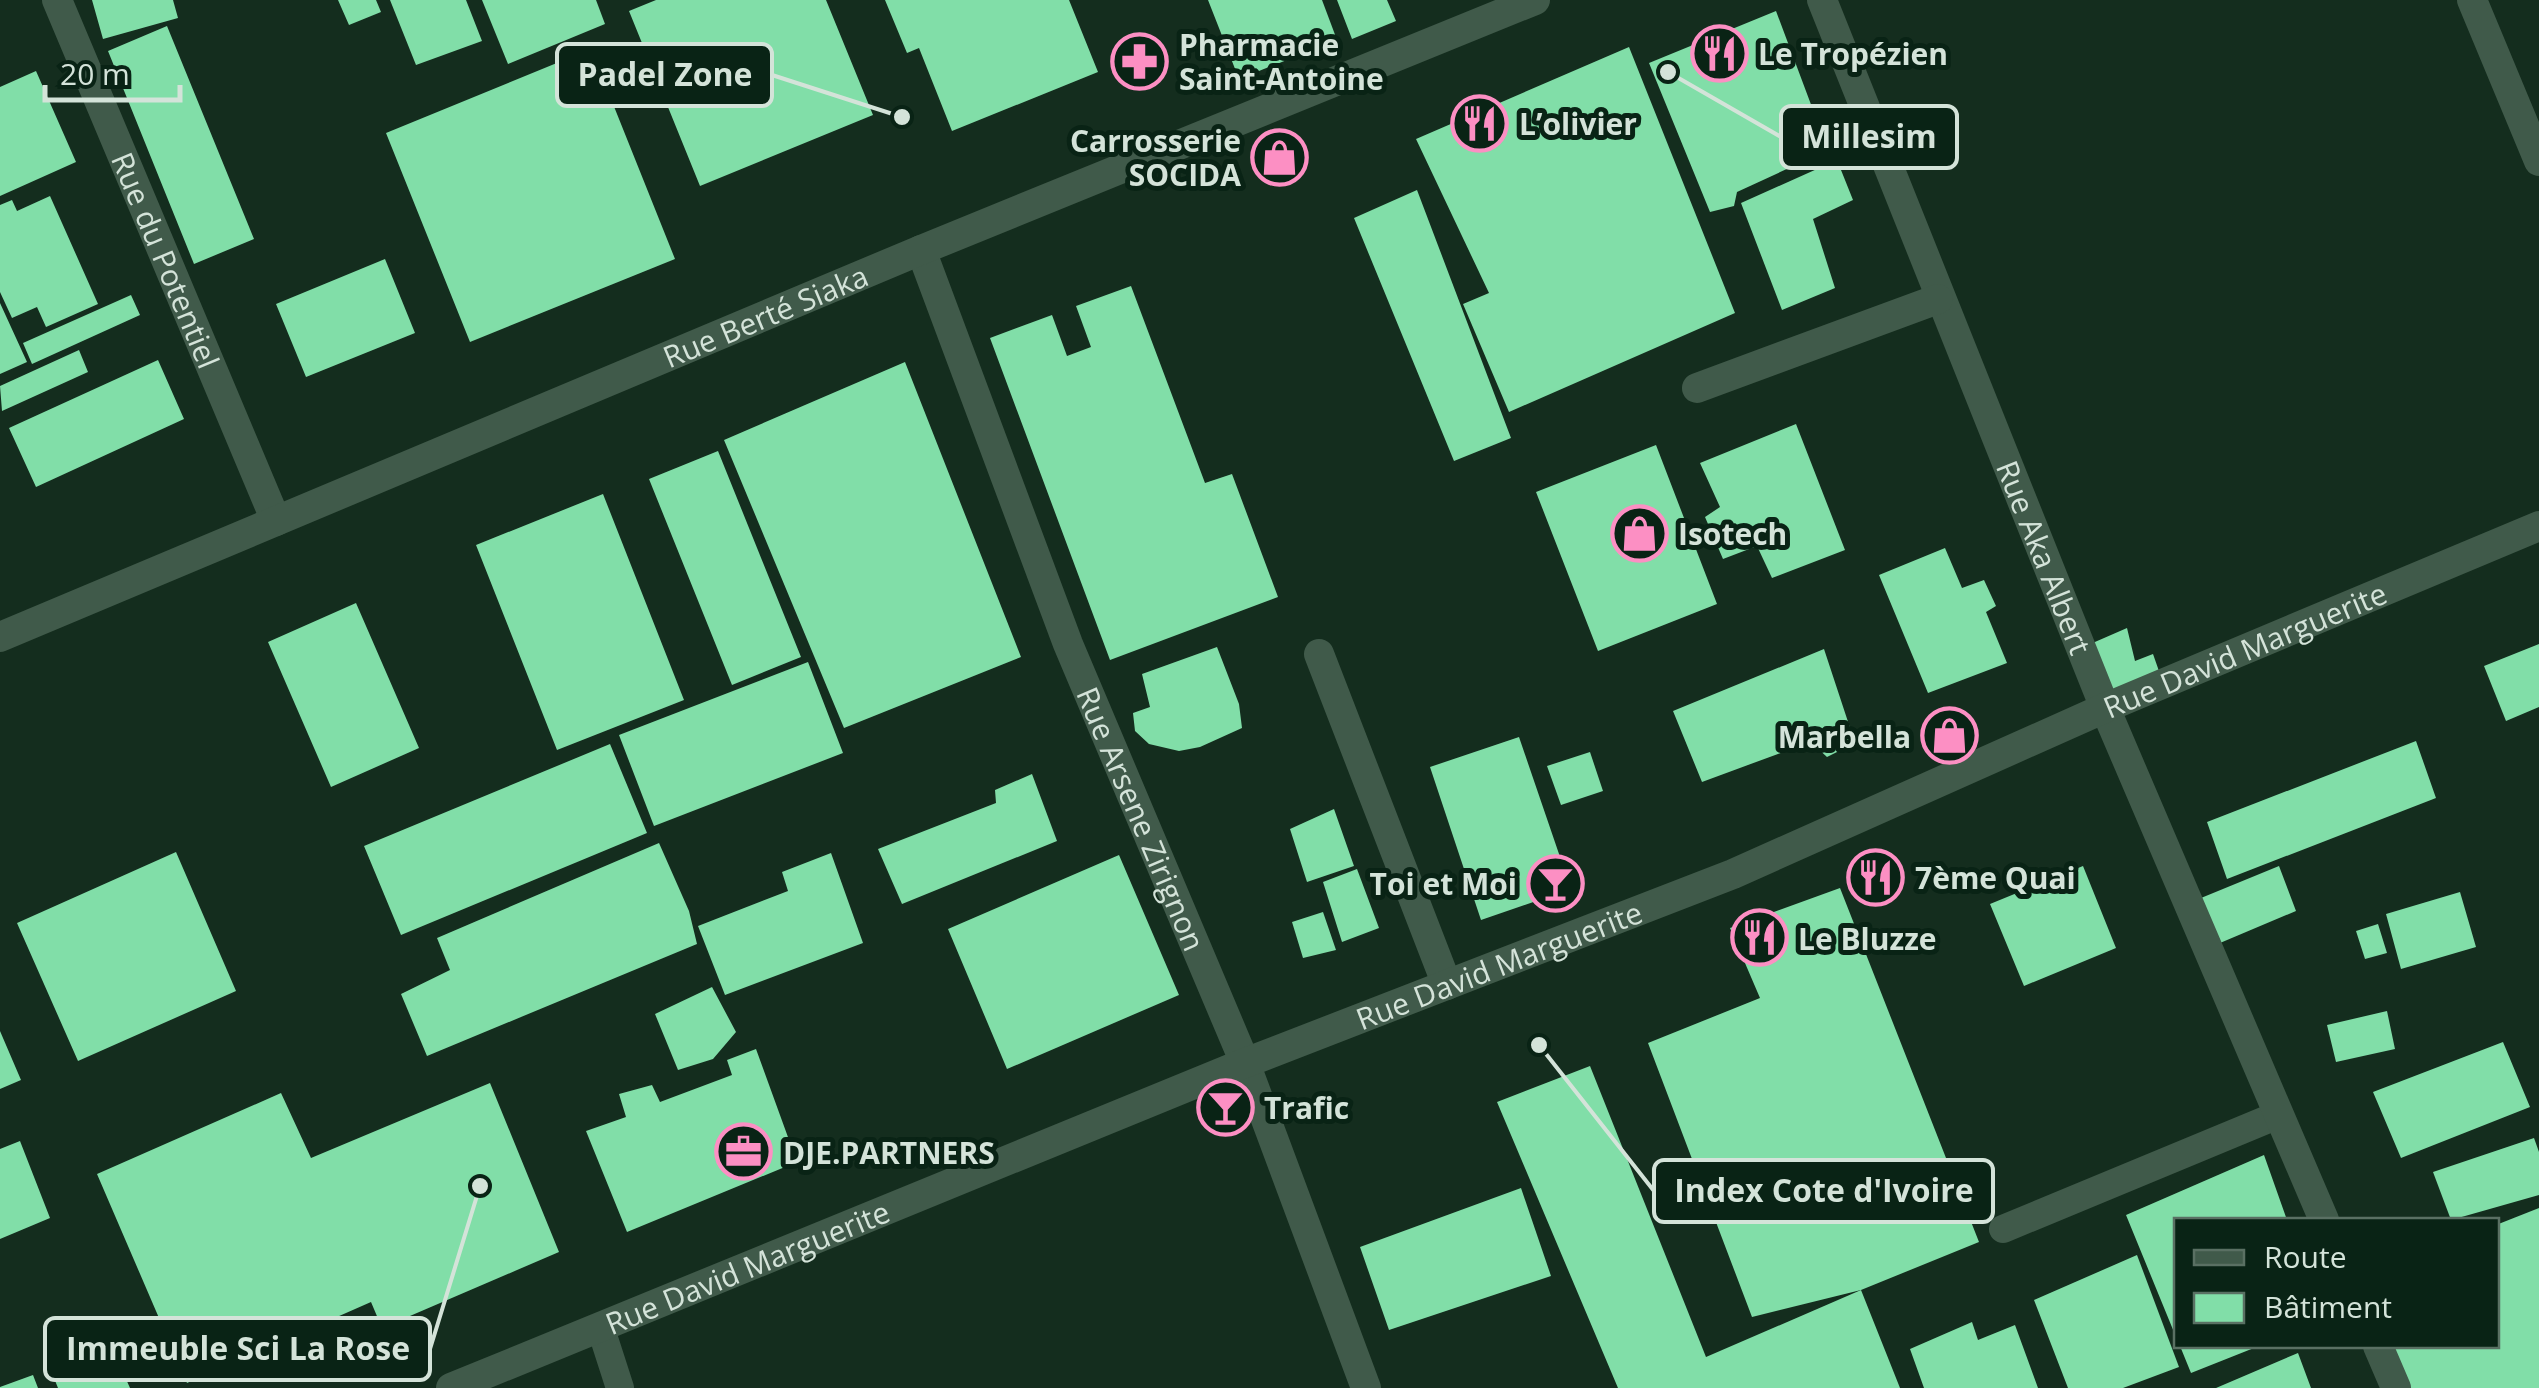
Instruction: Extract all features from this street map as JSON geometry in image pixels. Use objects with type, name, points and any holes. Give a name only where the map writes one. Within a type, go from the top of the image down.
[{"type":"street","name":"Rue du Potentiel","points":[[58,0],[276,521]]},
{"type":"street","name":"Rue Berté Siaka","points":[[0,636],[921,250],[1535,0]]},
{"type":"street","name":"Rue Aka Albert","points":[[1822,0],[1938,299],[2105,708],[2323,1218]]},
{"type":"street","points":[[2472,0],[2539,160]]},
{"type":"street","name":"Rue Arsene Zirignon","points":[[921,250],[1068,644],[1245,1063],[1366,1388]]},
{"type":"street","points":[[1697,388],[1938,299]]},
{"type":"street","name":"Rue David Marguerite","points":[[451,1388],[1245,1063],[1733,874],[2105,708],[2539,526]]},
{"type":"street","points":[[1319,654],[1447,986]]},
{"type":"street","points":[[2379,1348],[2396,1388]]},
{"type":"lane","points":[[2003,1229],[2278,1115]]},
{"type":"lane","points":[[601,1329],[620,1388]]},
{"type":"building","points":[[92,0],[173,0],[178,18],[103,39]]},
{"type":"building","points":[[338,0],[376,0],[381,12],[349,25]]},
{"type":"building","points":[[390,0],[466,0],[482,41],[416,65]]},
{"type":"building","points":[[482,0],[596,0],[605,24],[508,64]]},
{"type":"building","points":[[656,0],[826,0],[873,115],[700,186],[629,11]]},
{"type":"building","points":[[885,0],[1069,0],[1098,72],[952,131],[919,48],[907,53]]},
{"type":"building","points":[[1208,0],[1322,0],[1337,40],[1239,79]]},
{"type":"building","points":[[1337,0],[1387,0],[1396,21],[1352,39]]},
{"type":"building","points":[[1776,11],[1828,150],[1737,192],[1734,206],[1710,212],[1649,63]]},
{"type":"building","points":[[167,26],[254,239],[194,264],[108,51]]},
{"type":"building","points":[[1629,47],[1735,313],[1509,412],[1463,304],[1489,293],[1416,139]]},
{"type":"building","points":[[591,49],[675,259],[470,342],[386,133]]},
{"type":"building","points":[[36,71],[76,162],[0,196],[0,87]]},
{"type":"building","points":[[1837,160],[1853,200],[1813,219],[1835,288],[1782,310],[1741,203]]},
{"type":"building","points":[[1417,190],[1511,438],[1454,461],[1354,218]]},
{"type":"building","points":[[50,196],[98,304],[46,327],[37,307],[12,318],[0,292],[0,205],[12,200],[17,211]]},
{"type":"building","points":[[385,259],[415,333],[306,377],[276,304]]},
{"type":"building","points":[[1131,286],[1205,483],[1232,474],[1278,597],[1110,660],[990,338],[1052,315],[1067,356],[1091,347],[1076,306]]},
{"type":"building","points":[[131,295],[140,315],[32,364],[23,343]]},
{"type":"building","points":[[0,303],[27,362],[0,374]]},
{"type":"building","points":[[79,350],[88,372],[2,411],[0,386]]},
{"type":"building","points":[[158,360],[184,419],[36,487],[9,428]]},
{"type":"building","points":[[905,362],[1021,657],[844,728],[724,440]]},
{"type":"building","points":[[1796,424],[1845,550],[1772,578],[1757,546],[1723,559],[1705,517],[1720,507],[1700,463]]},
{"type":"building","points":[[1656,445],[1717,604],[1598,651],[1536,492]]},
{"type":"building","points":[[718,451],[801,657],[732,685],[649,479]]},
{"type":"building","points":[[603,494],[684,700],[557,750],[476,545]]},
{"type":"building","points":[[1945,548],[1962,588],[1984,580],[1996,606],[1986,612],[2007,663],[1928,693],[1879,575]]},
{"type":"building","points":[[356,603],[419,748],[331,787],[268,642]]},
{"type":"building","points":[[2127,628],[2135,661],[2153,654],[2160,674],[2112,695],[2088,645]]},
{"type":"building","points":[[2539,644],[2539,707],[2506,721],[2484,666]]},
{"type":"building","points":[[1217,647],[1239,704],[1242,728],[1200,747],[1179,751],[1149,744],[1135,731],[1133,713],[1150,707],[1142,674]]},
{"type":"building","points":[[1824,649],[1855,743],[1827,757],[1815,746],[1794,748],[1702,782],[1673,711]]},
{"type":"building","points":[[808,662],[843,753],[654,826],[619,735]]},
{"type":"building","points":[[1519,737],[1571,889],[1481,920],[1430,767]]},
{"type":"building","points":[[2416,741],[2436,798],[2227,879],[2207,822]]},
{"type":"building","points":[[610,744],[647,833],[401,935],[364,846]]},
{"type":"building","points":[[1590,752],[1603,791],[1561,805],[1547,766]]},
{"type":"building","points":[[1032,774],[1057,841],[902,904],[878,849],[996,803],[995,790]]},
{"type":"building","points":[[1334,809],[1354,866],[1307,882],[1290,829]]},
{"type":"building","points":[[659,843],[689,911],[697,944],[427,1056],[401,994],[450,970],[437,938]]},
{"type":"building","points":[[176,852],[236,991],[78,1061],[17,923]]},
{"type":"building","points":[[831,853],[863,943],[725,995],[698,926],[788,891],[782,872]]},
{"type":"building","points":[[1119,855],[1179,995],[1007,1069],[948,929]]},
{"type":"building","points":[[2083,866],[2116,948],[2024,986],[1990,904]]},
{"type":"building","points":[[2279,866],[2296,911],[2220,943],[2201,898]]},
{"type":"building","points":[[1357,869],[1379,928],[1342,942],[1323,882]]},
{"type":"building","points":[[1840,888],[1979,1242],[1861,1290],[1752,1317],[1648,1043],[1760,998],[1730,928]]},
{"type":"building","points":[[2460,892],[2476,947],[2401,969],[2386,914]]},
{"type":"building","points":[[1323,912],[1336,950],[1303,958],[1292,922]]},
{"type":"building","points":[[2378,924],[2387,953],[2365,959],[2356,931]]},
{"type":"building","points":[[712,987],[736,1032],[713,1059],[678,1070],[655,1014]]},
{"type":"building","points":[[2387,1011],[2395,1049],[2336,1062],[2327,1025]]},
{"type":"building","points":[[0,1031],[21,1080],[0,1089]]},
{"type":"building","points":[[2503,1042],[2530,1107],[2401,1158],[2373,1092]]},
{"type":"building","points":[[756,1049],[797,1162],[627,1232],[586,1131],[626,1117],[619,1094],[652,1085],[660,1102],[732,1075],[727,1060]]},
{"type":"building","points":[[1590,1066],[1706,1357],[1861,1290],[1900,1388],[1618,1388],[1497,1102]]},
{"type":"building","points":[[490,1083],[559,1252],[382,1328],[371,1302],[187,1383],[97,1174],[281,1093],[311,1158]]},
{"type":"building","points":[[2534,1138],[2539,1152],[2539,1195],[2450,1218],[2433,1172]]},
{"type":"building","points":[[20,1141],[50,1218],[0,1239],[0,1149]]},
{"type":"building","points":[[2264,1155],[2286,1218],[2174,1218],[2174,1332],[2126,1215]]},
{"type":"building","points":[[1521,1188],[1551,1276],[1389,1330],[1360,1247]]},
{"type":"building","points":[[2539,1208],[2539,1388],[2408,1388],[2390,1348],[2499,1348],[2499,1224]]},
{"type":"building","points":[[2137,1255],[2179,1367],[2123,1388],[2068,1388],[2034,1300]]},
{"type":"building","points":[[1972,1322],[1978,1340],[2015,1325],[2038,1388],[1924,1388],[1910,1349]]},
{"type":"building","points":[[109,1341],[130,1388],[58,1388],[50,1368]]},
{"type":"building","points":[[2181,1348],[2254,1348],[2191,1373]]},
{"type":"building","points":[[2298,1353],[2311,1388],[2216,1388]]},
{"type":"building","points":[[33,1375],[38,1388],[0,1388],[0,1387]]},
{"type":"place","name":"Le Tropézien","points":[[1719,53]]},
{"type":"place","name":"Pharmacie Saint-Antoine","points":[[1140,61]]},
{"type":"place","name":"Millesim","points":[[1668,72]]},
{"type":"place","name":"Padel Zone","points":[[902,117]]},
{"type":"place","name":"L’olivier","points":[[1480,123]]},
{"type":"place","name":"Carrosserie SOCIDA","points":[[1280,157]]},
{"type":"place","name":"Isotech","points":[[1639,533]]},
{"type":"place","name":"Marbella","points":[[1950,736]]},
{"type":"place","name":"7ème Quai","points":[[1876,877]]},
{"type":"place","name":"Toi et Moi","points":[[1556,883]]},
{"type":"place","name":"Le Bluzze","points":[[1759,938]]},
{"type":"place","name":"Index Cote d'Ivoire","points":[[1539,1045]]},
{"type":"place","name":"Trafic","points":[[1225,1107]]},
{"type":"place","name":"DJE.PARTNERS","points":[[744,1152]]},
{"type":"place","name":"Immeuble Sci La Rose","points":[[480,1186]]}]
